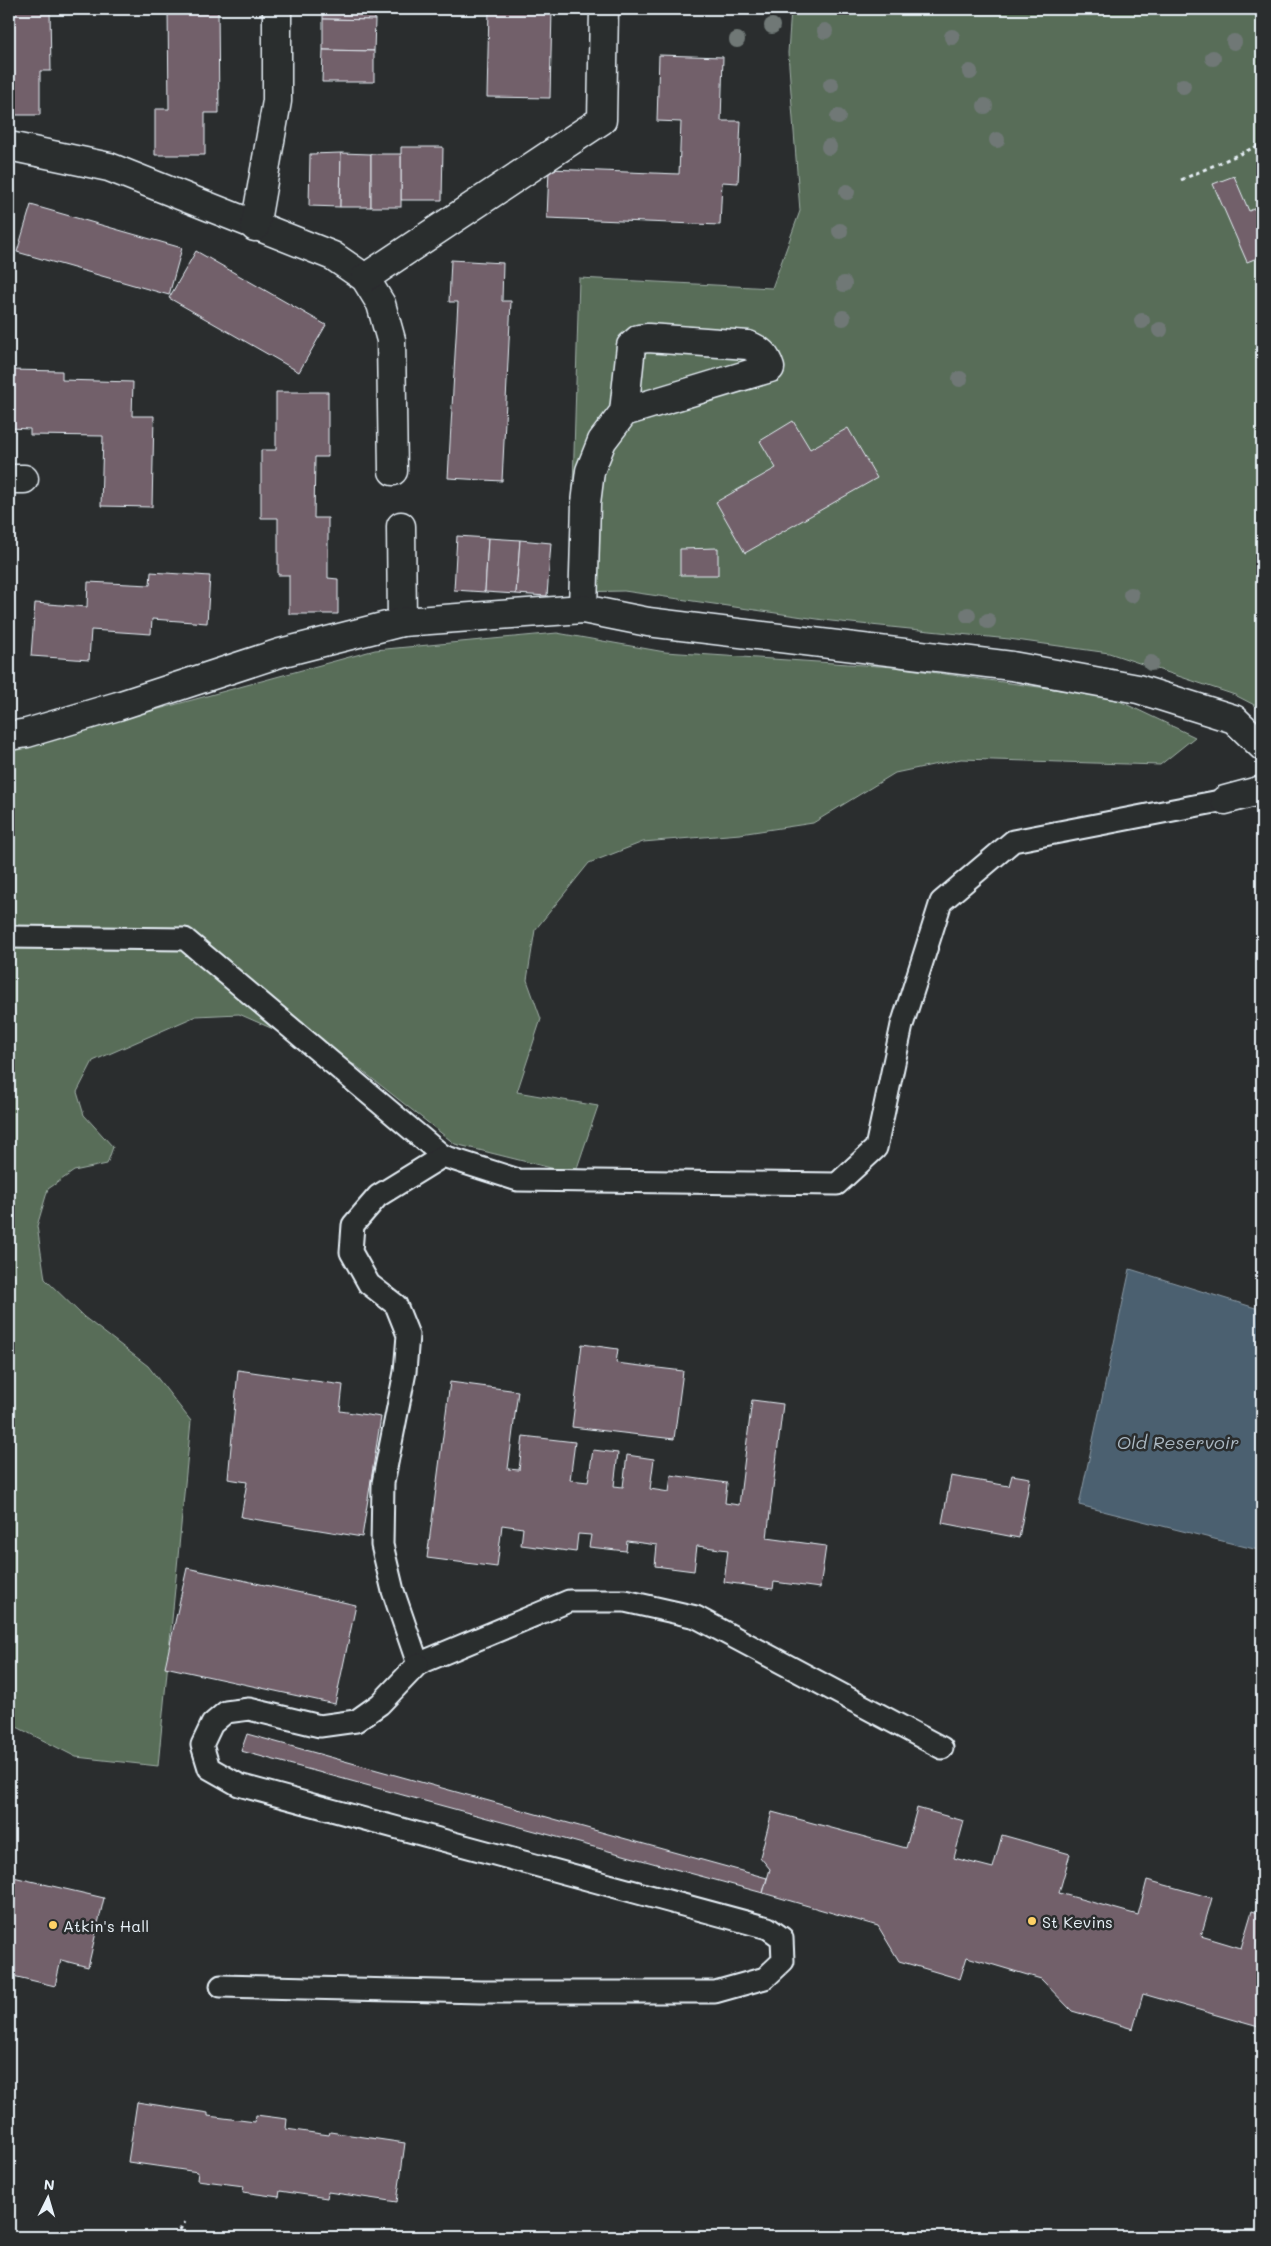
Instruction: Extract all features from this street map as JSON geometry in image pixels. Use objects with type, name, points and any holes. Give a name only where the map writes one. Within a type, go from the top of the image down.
[{"type":"street","points":[[255,227],[277,101],[277,9]]},
{"type":"street","points":[[365,278],[602,120],[604,9]]},
{"type":"street","points":[[9,146],[109,167],[203,204],[255,227],[333,256],[365,278],[381,304],[391,340],[392,470]]},
{"type":"street","points":[[583,609],[586,503],[590,471],[602,441],[624,412],[629,357],[632,346],[639,339],[648,338],[748,345],[758,349],[766,358],[770,368],[624,412]]},
{"type":"street","points":[[401,526],[402,622]]},
{"type":"street","points":[[9,736],[27,733],[118,706],[280,653],[340,636],[402,622],[583,609],[648,622],[1012,666],[1138,689],[1234,719],[1262,746]]},
{"type":"street","points":[[1225,800],[1262,790]]},
{"type":"lane","points":[[9,937],[185,939],[442,1156],[518,1180],[837,1184],[876,1148],[902,1025],[941,902],[1013,841],[1225,800]]},
{"type":"lane","points":[[418,1664],[393,1591],[382,1545],[383,1483],[405,1372],[408,1335],[396,1306],[369,1284],[351,1252],[353,1225],[378,1196],[442,1156]]},
{"type":"lane","points":[[221,1986],[481,1992],[715,1992],[764,1978],[783,1961],[782,1938],[768,1928],[239,1785],[209,1768],[202,1745],[212,1724],[226,1712],[249,1709],[320,1726],[356,1721],[380,1704],[418,1664],[570,1601],[625,1601],[696,1616],[942,1748]]},
{"type":"path","points":[[1181,180],[1262,144]]},
{"type":"path","points":[[175,2237],[185,2222]]},
{"type":"green space","points":[[791,9],[1262,9],[1262,709],[1235,695],[1109,653],[1009,639],[831,621],[624,591],[570,592],[579,278],[772,288],[800,211],[788,53]]},
{"type":"green space","points":[[557,633],[665,652],[894,667],[1111,697],[1195,737],[1160,765],[961,759],[895,773],[813,823],[740,834],[643,842],[589,863],[535,930],[527,980],[541,1019],[517,1092],[598,1106],[575,1174],[455,1144],[355,1065],[239,1014],[196,1016],[93,1061],[77,1092],[84,1115],[113,1147],[107,1164],[74,1171],[48,1189],[37,1226],[45,1279],[84,1317],[148,1366],[191,1421],[158,1766],[76,1757],[9,1723],[9,750],[375,650]]},
{"type":"water","name":"Old Reservoir","points":[[1130,1269],[1262,1310],[1262,1551],[1079,1505]]},
{"type":"building","points":[[9,9],[50,9],[51,71],[40,71],[40,115],[9,115]]},
{"type":"building","points":[[168,9],[218,9],[219,113],[205,113],[205,155],[155,155],[155,109],[169,109]]},
{"type":"building","points":[[323,9],[375,9],[375,20],[323,19]]},
{"type":"building","points":[[489,9],[552,9],[550,98],[487,97]]},
{"type":"building","points":[[323,19],[375,20],[374,51],[323,50]]},
{"type":"building","points":[[323,50],[374,51],[374,82],[322,82]]},
{"type":"building","points":[[659,55],[723,57],[721,121],[741,121],[738,183],[722,182],[720,225],[547,218],[549,169],[679,174],[681,122],[657,121]]},
{"type":"building","points":[[401,147],[443,147],[442,200],[401,200]]},
{"type":"building","points":[[341,153],[340,207],[309,206],[310,154]]},
{"type":"building","points":[[341,153],[371,154],[371,207],[340,207]]},
{"type":"building","points":[[371,154],[401,154],[401,207],[371,207]]},
{"type":"building","points":[[1234,176],[1249,211],[1262,205],[1262,256],[1247,262],[1213,184]]},
{"type":"building","points":[[9,198],[14,198],[13,248],[9,248]]},
{"type":"building","points":[[31,205],[182,248],[169,295],[17,252]]},
{"type":"building","points":[[196,251],[326,325],[299,372],[169,298]]},
{"type":"building","points":[[451,260],[503,263],[502,301],[511,301],[502,481],[448,478],[458,302],[449,302]]},
{"type":"building","points":[[9,370],[62,371],[62,380],[133,382],[132,416],[154,416],[152,507],[101,506],[103,436],[30,435],[30,429],[9,428]]},
{"type":"building","points":[[276,392],[328,392],[328,457],[315,457],[314,518],[328,518],[328,578],[338,579],[338,614],[289,614],[289,575],[278,575],[278,518],[261,518],[261,450],[276,450]]},
{"type":"building","points":[[793,421],[810,449],[848,428],[877,478],[745,553],[716,502],[776,468],[760,441]]},
{"type":"building","points":[[457,536],[488,538],[485,592],[454,590]]},
{"type":"building","points":[[488,538],[520,540],[516,594],[485,592]]},
{"type":"building","points":[[520,540],[551,543],[547,596],[516,594]]},
{"type":"building","points":[[718,548],[718,575],[680,575],[680,549]]},
{"type":"building","points":[[151,572],[210,576],[207,623],[152,619],[151,634],[91,630],[89,660],[31,656],[35,603],[87,607],[88,582],[150,585]]},
{"type":"building","points":[[582,1344],[618,1349],[616,1363],[683,1371],[674,1439],[572,1427]]},
{"type":"building","points":[[238,1370],[343,1385],[340,1411],[381,1417],[362,1537],[241,1517],[247,1482],[228,1479]]},
{"type":"building","points":[[450,1382],[518,1391],[508,1469],[519,1470],[523,1436],[575,1442],[570,1480],[588,1482],[593,1450],[618,1453],[614,1486],[623,1487],[627,1455],[654,1459],[650,1489],[669,1492],[671,1475],[727,1483],[725,1503],[739,1505],[752,1400],[783,1404],[767,1538],[826,1546],[820,1588],[774,1582],[773,1589],[724,1582],[728,1550],[697,1546],[694,1571],[655,1566],[657,1545],[627,1541],[626,1551],[589,1547],[591,1535],[578,1534],[576,1552],[521,1545],[523,1528],[502,1525],[497,1567],[427,1558]]},
{"type":"building","points":[[1012,1475],[1030,1478],[1019,1538],[942,1523],[951,1476],[1009,1486]]},
{"type":"building","points":[[187,1568],[356,1605],[335,1704],[165,1667]]},
{"type":"building","points":[[247,1734],[767,1878],[763,1893],[241,1751]]},
{"type":"building","name":"St Kevins","points":[[917,1808],[964,1821],[954,1858],[993,1868],[1002,1835],[1070,1854],[1059,1893],[1138,1915],[1147,1880],[1212,1898],[1201,1936],[1241,1948],[1252,1911],[1262,1914],[1262,2028],[1143,1994],[1133,2029],[1072,2011],[1041,1979],[967,1957],[960,1979],[899,1961],[878,1926],[763,1893],[770,1869],[760,1857],[772,1812],[906,1848]]},
{"type":"building","name":"Atkin's Hall","points":[[9,1876],[104,1898],[88,1967],[61,1960],[55,1986],[9,1975],[13,1953],[9,1952]]},
{"type":"building","points":[[137,2102],[208,2113],[208,2116],[255,2122],[256,2115],[287,2119],[286,2129],[329,2135],[330,2132],[405,2143],[397,2202],[328,2192],[327,2198],[280,2191],[279,2197],[243,2192],[244,2186],[197,2180],[198,2172],[128,2162]]},
{"type":"place","name":"St Kevins","points":[[1032,1921]]},
{"type":"place","name":"Atkin's Hall","points":[[53,1925]]}]
